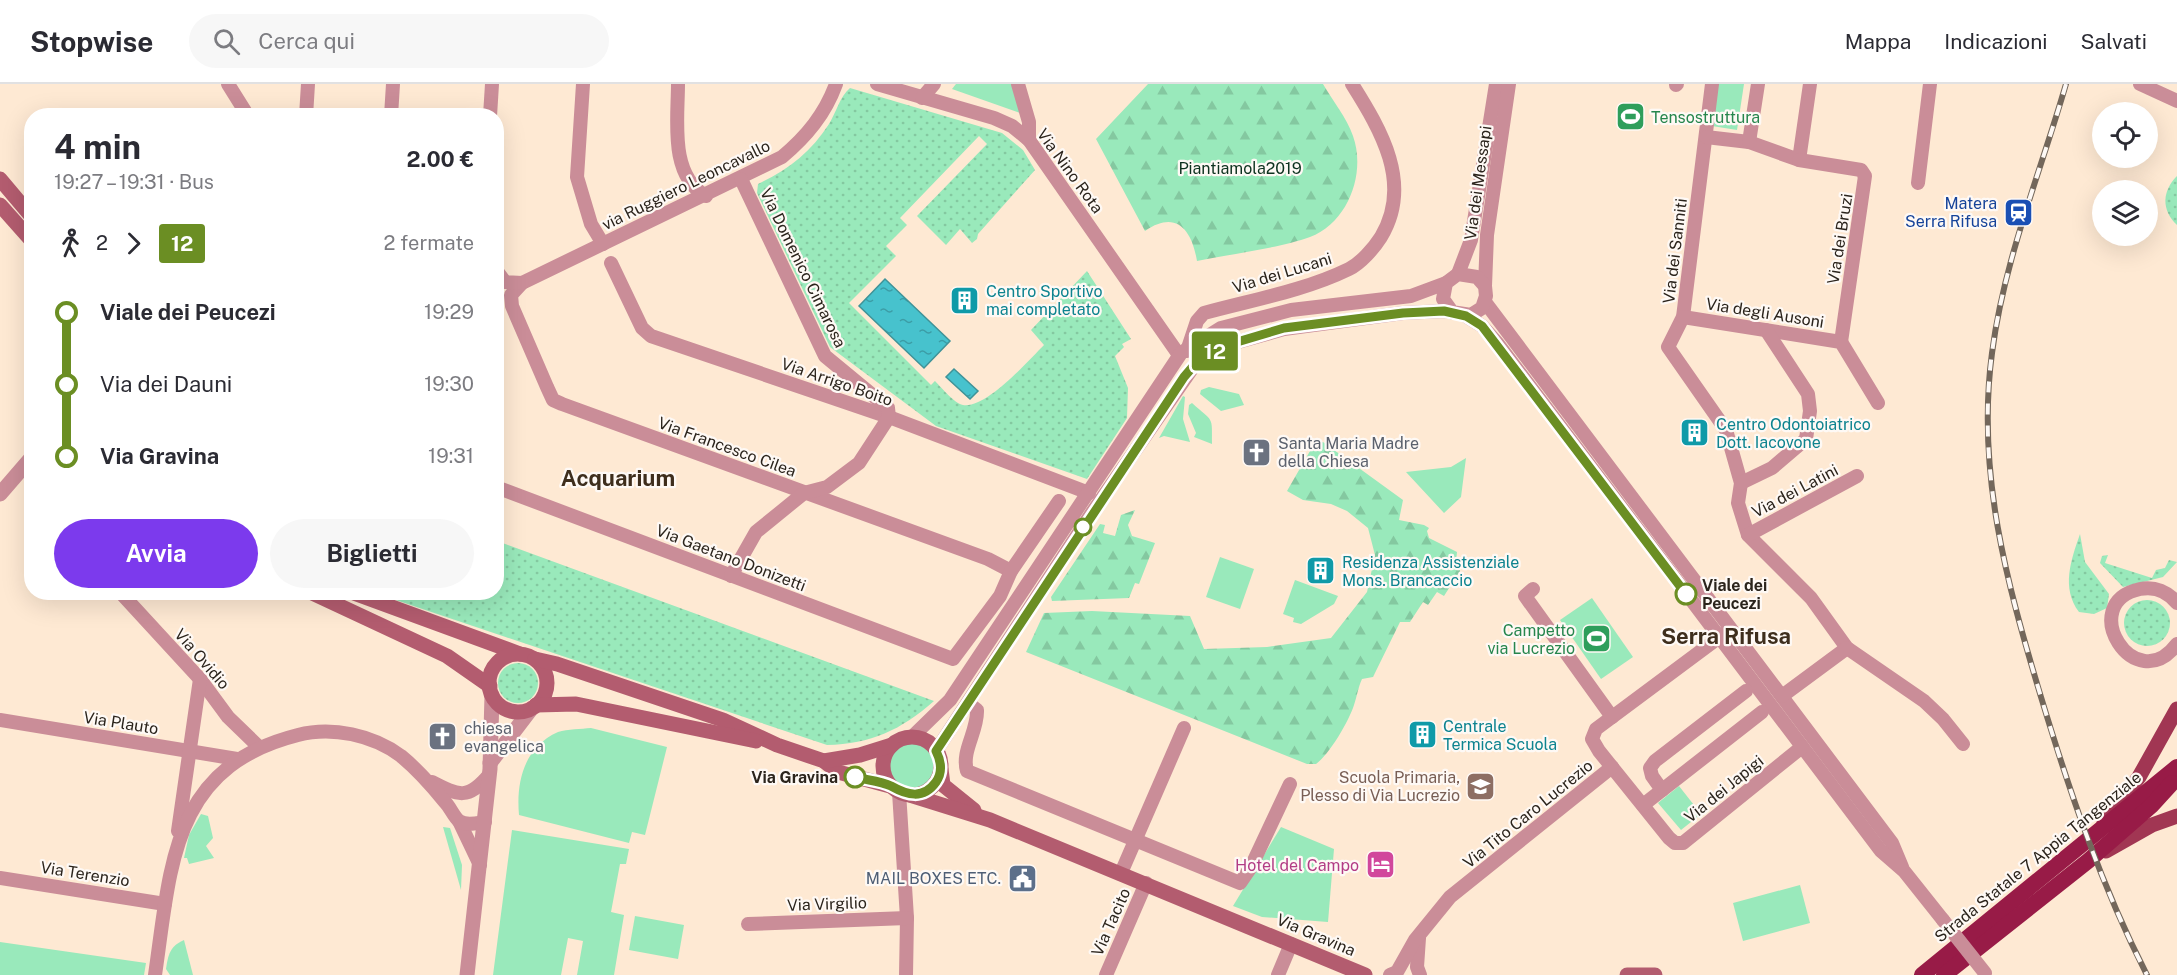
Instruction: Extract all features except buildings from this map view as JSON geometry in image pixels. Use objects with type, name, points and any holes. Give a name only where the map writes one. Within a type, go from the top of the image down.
[{"type":"highway","name":"Strada Statale 7 Appia Tangenziale","points":[[1940,968],[2101,827],[2133,805],[2177,767]]},
{"type":"highway","name":"Strada Statale 7 Appia Tangenziale","points":[[1919,975],[1940,968],[2088,861],[2151,806],[2177,776]]},
{"type":"main road","points":[[0,179],[24,208]]},
{"type":"main road","points":[[0,205],[24,232]]},
{"type":"main road","points":[[327,600],[447,656],[491,691],[498,704],[508,710],[518,712],[534,707],[576,704],[777,745]]},
{"type":"main road","points":[[373,600],[520,654],[723,720],[777,745],[824,761],[838,772],[986,819]]},
{"type":"main road","points":[[491,691],[495,666],[502,659],[520,654]]},
{"type":"main road","points":[[534,707],[542,699],[547,681],[545,673],[535,659]]},
{"type":"main road","points":[[2101,827],[2139,777],[2177,710]]},
{"type":"main road","points":[[824,761],[860,755],[912,737],[930,743],[936,751],[943,785],[986,819]]},
{"type":"main road","points":[[892,745],[883,760],[885,778],[900,791],[919,794],[934,785],[940,769]]},
{"type":"main road","points":[[2088,861],[2152,825],[2177,816]]},
{"type":"main road","name":"Via Gravina","points":[[986,819],[1365,975]]},
{"type":"street","points":[[228,84],[243,108]]},
{"type":"street","points":[[306,108],[308,84]]},
{"type":"street","points":[[392,108],[393,84]]},
{"type":"street","points":[[490,108],[492,84]]},
{"type":"street","points":[[583,84],[577,177],[591,224],[603,244]]},
{"type":"street","points":[[678,84],[677,150],[693,187],[706,196]]},
{"type":"street","name":"via Ruggiero Leoncavallo","points":[[522,283],[706,196],[782,157],[805,138],[831,98],[836,84]]},
{"type":"street","name":"Via Nino Rota","points":[[877,84],[994,118],[1012,126],[1029,140],[1181,356]]},
{"type":"street","points":[[922,98],[934,84]]},
{"type":"street","points":[[1018,84],[1029,122],[1029,140]]},
{"type":"street","name":"Via dei Lucani","points":[[1197,321],[1204,313],[1325,279],[1352,267],[1376,245],[1391,220],[1394,168],[1375,121],[1352,84]]},
{"type":"street","name":"Via dei Messapi","points":[[1485,286],[1484,208],[1496,84]]},
{"type":"street","name":"Via dei Messapi","points":[[1458,274],[1484,208],[1509,84]]},
{"type":"street","name":"Via dei Sanniti","points":[[1712,84],[1683,317],[1668,347],[1726,430],[1741,483],[1738,503],[1748,535],[1811,598],[1847,648],[1924,701],[1943,719],[1963,744]]},
{"type":"street","points":[[1749,142],[1758,84]]},
{"type":"street","points":[[1799,160],[1810,84]]},
{"type":"street","points":[[1918,183],[1930,84]]},
{"type":"street","points":[[2140,84],[2177,101]]},
{"type":"street","name":"Via dei Bruzi","points":[[1706,136],[1749,142],[1799,160],[1861,170],[1865,176],[1841,342]]},
{"type":"street","name":"Via Domenico Cimarosa","points":[[741,179],[825,356],[888,408],[889,417]]},
{"type":"street","name":"Via Arrigo Boito","points":[[611,263],[642,328],[651,336],[889,417],[1089,493]]},
{"type":"street","points":[[1181,356],[1221,328],[1291,310],[1391,299],[1428,292],[1458,274],[1471,274],[1485,286],[1485,302],[1645,515],[1725,634],[1881,851],[1904,871],[1986,974]]},
{"type":"street","points":[[504,281],[522,283]]},
{"type":"street","name":"Via Francesco Cilea","points":[[522,283],[511,295],[511,300],[553,400],[988,559],[1011,571]]},
{"type":"street","points":[[1446,283],[1443,299],[1460,315]]},
{"type":"street","points":[[1391,299],[1393,315]]},
{"type":"street","points":[[1460,315],[1477,312],[1485,302]]},
{"type":"street","points":[[1181,356],[1184,370],[1227,345],[1284,328],[1393,315],[1444,311],[1460,315],[1482,326],[1634,525],[1725,634],[1782,696],[1802,739]]},
{"type":"street","name":"Via degli Ausoni","points":[[1683,317],[1841,342],[1878,403]]},
{"type":"street","points":[[1197,321],[1199,330],[1211,334]]},
{"type":"street","points":[[936,751],[968,703],[1085,511],[1089,493],[1181,356],[1197,321]]},
{"type":"street","points":[[1741,483],[1772,468],[1806,439],[1810,411],[1808,394],[1766,330]]},
{"type":"street","points":[[912,737],[950,700],[1085,511],[1195,365]]},
{"type":"street","points":[[731,576],[756,532],[804,493],[827,487],[859,463],[889,417]]},
{"type":"street","points":[[1587,463],[1599,454]]},
{"type":"street","points":[[0,494],[24,466]]},
{"type":"street","name":"Via dei Latini","points":[[1748,535],[1857,476]]},
{"type":"street","name":"Via Gaetano Donizetti","points":[[504,490],[953,659],[1000,596],[1011,571]]},
{"type":"street","points":[[1011,571],[1059,501]]},
{"type":"street","points":[[1634,525],[1645,515]]},
{"type":"street","points":[[1533,589],[1525,596],[1612,717]]},
{"type":"street","points":[[2177,603],[2160,590],[2136,590],[2116,605],[2111,622],[2116,642],[2132,657],[2153,660],[2164,656],[2177,644]]},
{"type":"street","name":"Via Ovidio","points":[[127,600],[200,679],[228,717],[259,747]]},
{"type":"street","name":"Via Tito Caro Lucrezio","points":[[1390,975],[1397,972],[1420,933],[1450,897],[1612,767],[1592,739],[1596,729],[1725,634]]},
{"type":"street","points":[[1782,696],[1847,648]]},
{"type":"street","points":[[155,975],[200,679]]},
{"type":"street","points":[[467,975],[490,769],[491,691]]},
{"type":"street","points":[[1662,790],[1650,768],[1655,761],[1746,691]]},
{"type":"street","points":[[968,703],[977,710],[978,721],[966,755],[967,771],[1240,883],[1251,867],[1290,784]]},
{"type":"street","points":[[456,816],[454,801],[462,794],[477,790],[534,707]]},
{"type":"street","points":[[1643,805],[1762,712]]},
{"type":"street","name":"Via Plauto","points":[[0,720],[237,759]]},
{"type":"street","points":[[1121,873],[1184,728]]},
{"type":"street","points":[[175,850],[201,795],[218,774],[237,759],[259,747],[310,732],[348,734],[376,741],[401,756],[427,779],[456,816],[480,866]]},
{"type":"street","name":"Via dei Japigi","points":[[1612,767],[1669,838],[1675,843],[1683,843],[1802,739]]},
{"type":"street","points":[[427,779],[462,794]]},
{"type":"street","points":[[900,791],[907,918],[906,975]]},
{"type":"street","points":[[456,816],[471,824],[485,822]]},
{"type":"street","name":"Via Terenzio","points":[[0,878],[165,904]]},
{"type":"street","name":"Via Tacito","points":[[1106,975],[1146,883]]},
{"type":"street","name":"Via Virgilio","points":[[748,924],[907,918]]},
{"type":"street","points":[[1420,933],[1417,950],[1420,975]]},
{"type":"street","points":[[1278,975],[1291,944]]},
{"type":"green space","points":[[956,84],[1012,84],[1020,113],[952,89]]},
{"type":"green space","name":"Piantiamola2019","points":[[1148,84],[1323,84],[1347,123],[1356,150],[1355,180],[1344,208],[1324,230],[1310,237],[1270,248],[1197,261],[1191,241],[1181,226],[1166,222],[1145,231],[1096,139]]},
{"type":"green space","points":[[1718,84],[1744,84],[1737,130],[1712,126]]},
{"type":"green space","points":[[850,88],[1002,133],[1023,150],[1035,170],[978,234],[977,239],[972,243],[960,229],[946,245],[917,216],[987,144],[979,136],[900,218],[907,225],[886,246],[896,256],[849,303],[931,385],[935,381],[960,404],[972,404],[995,392],[1044,345],[1031,330],[1087,271],[1131,339],[1122,344],[1124,347],[1115,356],[1128,388],[1127,418],[1087,479],[936,426],[830,347],[757,193],[758,184],[789,166],[815,143]]},
{"type":"green space","points":[[2177,176],[2177,225],[2168,213],[2165,200],[2168,188]]},
{"type":"green space","points":[[1209,387],[1239,394],[1244,405],[1221,411],[1200,394],[1201,390]]},
{"type":"green space","points":[[1183,396],[1185,397],[1183,419],[1190,442],[1164,436],[1159,438]]},
{"type":"green space","points":[[1192,403],[1210,420],[1212,444],[1194,437],[1196,433],[1188,414],[1189,405]]},
{"type":"green space","points":[[1323,442],[1403,500],[1399,520],[1429,528],[1427,531],[1429,538],[1457,552],[1456,562],[1460,571],[1444,596],[1437,592],[1428,605],[1423,602],[1410,622],[1400,622],[1373,677],[1362,679],[1343,728],[1327,753],[1316,764],[1307,764],[1026,652],[1044,613],[1092,611],[1190,616],[1204,649],[1267,647],[1331,638],[1367,592],[1375,555],[1368,528],[1347,511],[1331,504],[1303,500],[1287,491],[1314,444]]},
{"type":"green space","points":[[1466,458],[1461,497],[1444,513],[1406,472],[1451,467]]},
{"type":"green space","points":[[1135,510],[1128,525],[1132,536],[1155,543],[1139,584],[1135,583],[1129,598],[1052,601],[1051,597],[1100,524],[1105,525],[1103,533],[1115,536],[1121,515]]},
{"type":"green space","points":[[2080,534],[2085,562],[2109,594],[2107,608],[2094,614],[2079,612],[2070,593],[2069,574]]},
{"type":"green space","points":[[504,544],[934,701],[910,720],[885,733],[858,742],[827,745],[396,600],[504,600]]},
{"type":"green space","points":[[2108,555],[2105,563],[2152,578],[2156,570],[2165,568],[2169,560],[2177,562],[2163,577],[2123,587],[2100,563],[2102,556]]},
{"type":"green space","points":[[1220,557],[1254,569],[1240,609],[1206,597]]},
{"type":"green space","points":[[1295,580],[1338,596],[1334,604],[1301,624],[1293,622],[1294,618],[1283,614]]},
{"type":"green space","name":"Campetto via Lucrezio","points":[[1592,598],[1633,657],[1601,679],[1560,620]]},
{"type":"green space","points":[[2152,600],[2164,606],[2169,614],[2169,632],[2164,640],[2156,645],[2142,646],[2130,640],[2125,632],[2124,618],[2130,606],[2138,601]]},
{"type":"green space","points":[[518,663],[526,664],[532,669],[537,675],[537,691],[532,697],[526,702],[518,703],[510,702],[504,697],[499,691],[498,683],[499,675],[504,669],[510,664]]},
{"type":"green space","points":[[591,728],[667,747],[645,835],[632,832],[629,843],[519,815],[521,778],[530,756],[537,747],[558,732]]},
{"type":"green space","points":[[912,743],[928,750],[935,766],[928,782],[912,789],[896,782],[889,766],[896,750]]},
{"type":"green space","points":[[1679,786],[1701,814],[1681,830],[1658,803]]},
{"type":"green space","points":[[201,814],[208,816],[213,838],[206,846],[214,858],[189,864],[187,858],[184,858],[189,835]]},
{"type":"green space","points":[[443,827],[450,828],[462,865],[461,890]]},
{"type":"green space","points":[[1281,827],[1334,849],[1328,922],[1262,917],[1233,906]]},
{"type":"green space","points":[[512,830],[629,849],[626,864],[620,864],[611,912],[624,915],[614,975],[577,975],[583,941],[568,938],[561,975],[493,975]]},
{"type":"green space","points":[[1800,885],[1810,923],[1743,941],[1733,903]]},
{"type":"green space","points":[[635,916],[684,925],[678,959],[629,950]]},
{"type":"green space","points":[[184,940],[193,975],[170,975],[166,969],[169,955],[176,945]]},
{"type":"green space","points":[[0,942],[146,963],[144,975],[0,975]]},
{"type":"water","points":[[885,279],[950,341],[924,368],[859,306]]},
{"type":"water","points":[[954,369],[978,391],[970,399],[946,377]]},
{"type":"railway","points":[[2066,84],[2005,284],[1992,353],[1988,397],[1988,441],[1992,484],[2006,570],[2028,655],[2075,803],[2101,873],[2147,975]]},
{"type":"bus line","name":"12","points":[[855,777],[890,786],[910,795],[927,791],[934,785],[940,769],[940,760],[936,751],[1184,377],[1196,363],[1227,345],[1284,328],[1403,313],[1444,311],[1466,316],[1482,326],[1498,344],[1686,594]]},
{"type":"place","name":"Tensostruttura","points":[[1630,117]]},
{"type":"place","name":"Matera Serra Rifusa","points":[[2018,212]]},
{"type":"place","name":"Centro Sportivo mai completato","points":[[965,300]]},
{"type":"place","name":"Centro Odontoiatrico Dott. Iacovone","points":[[1695,433]]},
{"type":"place","name":"Santa Maria Madre della Chiesa","points":[[1257,452]]},
{"type":"place","name":"Residenza Assistenziale Mons. Brancaccio","points":[[1321,571]]},
{"type":"place","name":"Viale dei Peucezi","points":[[1686,594]]},
{"type":"place","name":"Campetto via Lucrezio","points":[[1596,639]]},
{"type":"place","name":"Centrale Termica Scuola","points":[[1422,735]]},
{"type":"place","name":"chiesa evangelica","points":[[443,737]]},
{"type":"place","name":"Via Gravina","points":[[855,777]]},
{"type":"place","name":"Scuola Primaria, Plesso di Via Lucrezio","points":[[1481,786]]},
{"type":"place","name":"Hotel del Campo","points":[[1380,865]]},
{"type":"place","name":"MAIL BOXES ETC.","points":[[1022,878]]},
{"type":"district","name":"Acquarium","points":[[618,478]]},
{"type":"district","name":"Serra Rifusa","points":[[1726,636]]}]
